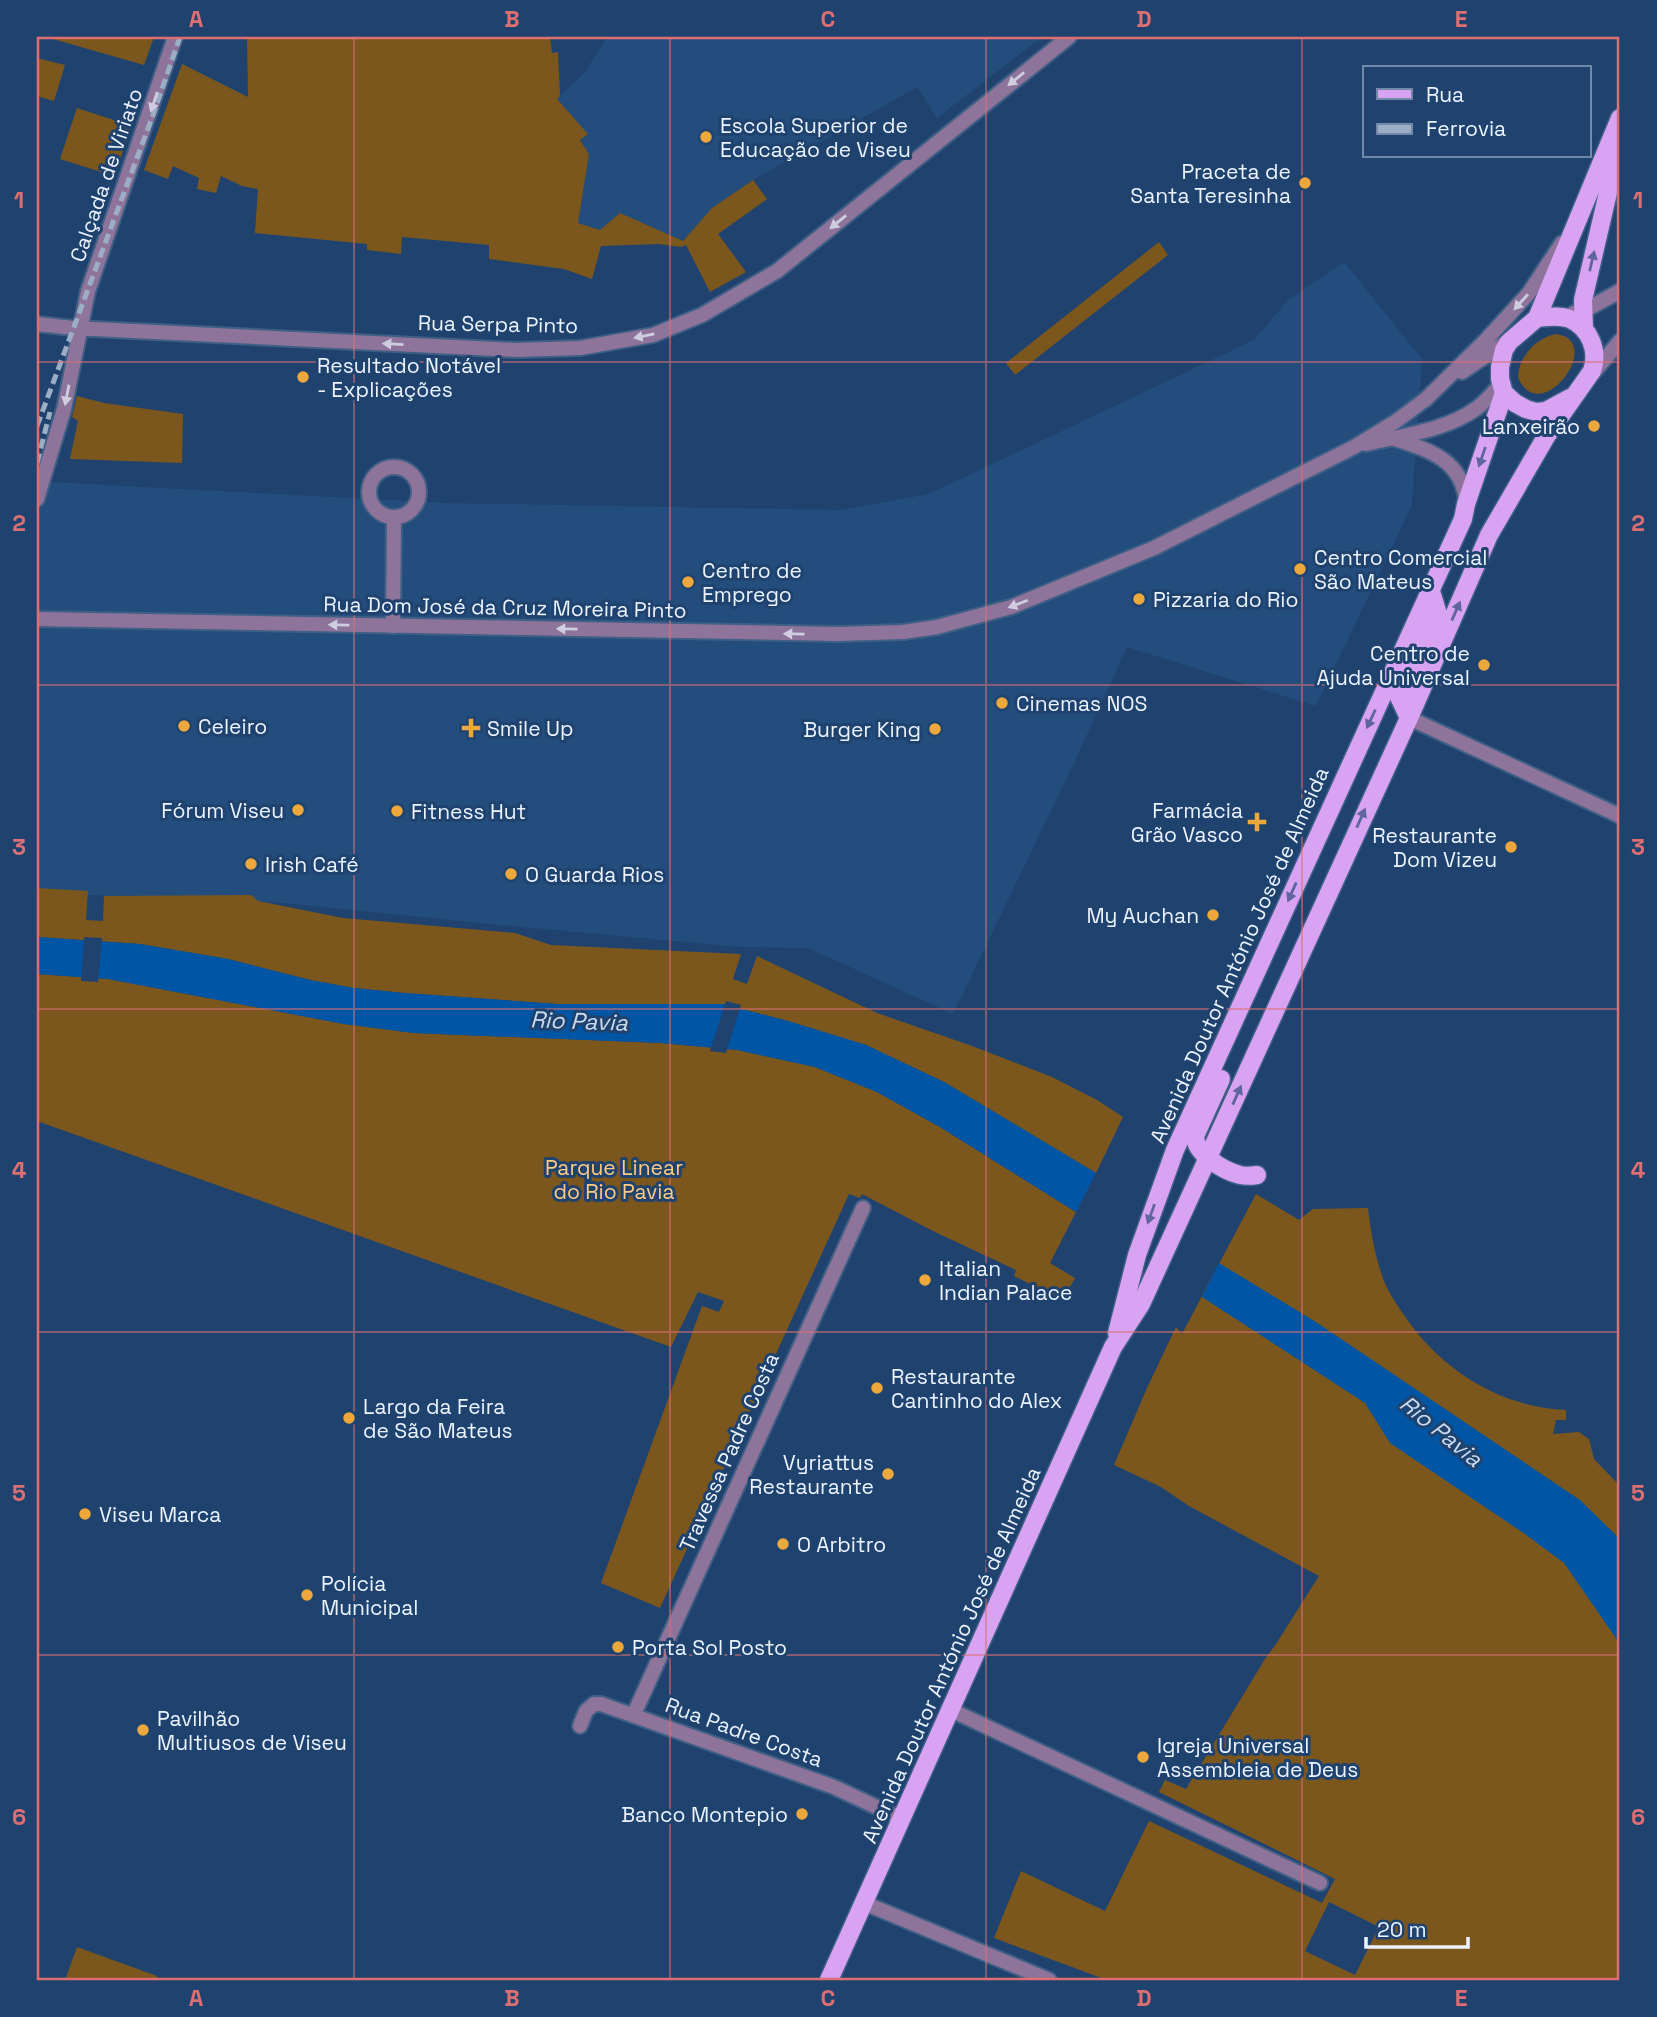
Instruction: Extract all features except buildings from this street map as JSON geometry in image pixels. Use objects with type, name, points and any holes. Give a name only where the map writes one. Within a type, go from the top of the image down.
[{"type":"main road","name":"Avenida Doutor António José de Almeida","points":[[1113,1347],[1137,1255],[1175,1150],[1463,519],[1503,388],[1500,367],[1504,350],[1513,337],[1545,317],[1584,203],[1620,118]]},
{"type":"main road","name":"Avenida Doutor António José de Almeida","points":[[829,1980],[1113,1347],[1142,1304],[1409,718],[1489,535],[1547,435],[1583,385],[1595,362],[1592,342],[1583,319],[1583,300],[1620,141]]},
{"type":"main road","points":[[1545,317],[1583,319]]},
{"type":"main road","points":[[1503,388],[1515,403],[1536,412],[1555,408],[1583,385]]},
{"type":"main road","name":"Avenida Doutor António José de Almeida","points":[[1409,718],[1399,697],[1438,614],[1431,591]]},
{"type":"main road","points":[[1228,1034],[1220,1080],[1195,1136],[1195,1142],[1207,1162],[1216,1163],[1238,1175],[1257,1175]]},
{"type":"street","name":"Calçada de Viriato","points":[[37,499],[64,409],[88,291],[175,37]]},
{"type":"street","name":"Rua Serpa Pinto","points":[[37,324],[516,350],[580,348],[653,335],[702,315],[777,271],[1069,37]]},
{"type":"street","points":[[1426,399],[1529,293],[1584,203]]},
{"type":"street","points":[[1583,319],[1620,291]]},
{"type":"street","points":[[1426,399],[1513,337]]},
{"type":"street","points":[[1583,385],[1620,341]]},
{"type":"street","name":"Rua Dom José da Cruz Moreira Pinto","points":[[1354,447],[1419,433],[1467,414],[1503,388]]},
{"type":"street","name":"Rua Dom José da Cruz Moreira Pinto","points":[[37,619],[838,634],[903,632],[937,627],[1011,607],[1154,548],[1354,447],[1426,399]]},
{"type":"street","points":[[1394,438],[1428,450],[1458,473],[1465,487],[1466,504]]},
{"type":"street","points":[[393,626],[394,517]]},
{"type":"street","points":[[1409,718],[1620,816]]},
{"type":"street","name":"Travessa Padre Costa","points":[[634,1714],[863,1208]]},
{"type":"street","name":"Rua Padre Costa","points":[[580,1727],[586,1711],[594,1704],[601,1704],[834,1787],[902,1819]]},
{"type":"street","points":[[951,1710],[1320,1883]]},
{"type":"street","points":[[864,1903],[1049,1980]]},
{"type":"shaded area","name":"Escola Superior de Educação de Viseu","points":[[607,37],[1042,37],[937,118],[917,87],[753,180],[712,208],[683,241],[620,213],[600,230],[578,223],[589,154],[557,99],[585,72]]},
{"type":"shaded area","points":[[1344,262],[1422,359],[1412,505],[1316,706],[1127,647],[953,1014],[808,948],[740,947],[284,903],[37,893],[37,517],[50,482],[446,503],[841,510],[929,494],[1254,340],[1288,300]]},
{"type":"green space","points":[[46,37],[154,37],[144,65]]},
{"type":"green space","points":[[247,37],[550,37],[552,53],[558,52],[560,96],[557,99],[588,134],[580,140],[589,154],[578,223],[600,230],[620,213],[683,241],[712,208],[753,180],[767,199],[718,234],[746,272],[710,292],[686,245],[601,246],[592,279],[564,269],[489,259],[489,245],[402,237],[401,254],[367,250],[367,244],[255,233],[258,189],[242,186],[221,176],[216,193],[197,189],[199,178],[173,166],[168,179],[144,170],[182,64],[248,97]]},
{"type":"green space","points":[[37,58],[65,65],[54,101],[37,96]]},
{"type":"green space","points":[[77,108],[132,126],[114,176],[60,159]]},
{"type":"green space","points":[[1159,242],[1168,255],[1015,375],[1006,363]]},
{"type":"green space","points":[[1556,334],[1570,340],[1575,351],[1572,365],[1553,389],[1540,394],[1528,391],[1518,377],[1525,355],[1542,339]]},
{"type":"green space","points":[[77,396],[104,403],[183,414],[182,463],[70,459],[78,421],[72,417]]},
{"type":"green space","points":[[37,888],[88,891],[86,920],[103,921],[104,896],[251,895],[258,901],[343,918],[515,933],[551,945],[741,954],[733,979],[747,984],[757,956],[877,1013],[1052,1077],[1123,1117],[1096,1173],[944,1082],[866,1045],[788,1021],[722,1004],[557,1004],[354,988],[228,959],[140,944],[37,937]]},
{"type":"green space","name":"Parque Linear do Rio Pavia","points":[[37,974],[108,979],[344,1024],[414,1033],[661,1043],[739,1050],[815,1067],[877,1092],[940,1127],[1076,1212],[1050,1263],[1075,1278],[1063,1300],[1014,1276],[1016,1270],[862,1194],[860,1198],[849,1194],[660,1608],[601,1583],[702,1306],[719,1312],[724,1301],[698,1292],[671,1347],[37,1121]]},
{"type":"green space","points":[[1256,1194],[1299,1220],[1313,1209],[1368,1208],[1378,1263],[1388,1291],[1406,1318],[1437,1354],[1455,1370],[1496,1394],[1518,1402],[1566,1410],[1566,1420],[1556,1420],[1553,1434],[1579,1432],[1589,1439],[1594,1459],[1620,1486],[1620,1980],[1107,1980],[994,1938],[1021,1871],[1105,1911],[1149,1821],[1322,1903],[1335,1879],[1159,1792],[1165,1780],[1186,1789],[1319,1576],[1189,1506],[1161,1487],[1114,1465],[1176,1327],[1182,1334]],"holes":[[[1329,1902],[1379,1927],[1355,1975],[1305,1951]]]},
{"type":"green space","points":[[77,1947],[157,1976],[156,1980],[65,1980]]},
{"type":"water","name":"Rio Pavia","points":[[37,937],[140,944],[228,959],[310,980],[404,993],[557,1004],[722,1004],[866,1045],[944,1082],[1096,1173],[1076,1212],[940,1127],[877,1092],[815,1067],[737,1050],[661,1043],[414,1033],[344,1024],[108,979],[37,974]]},
{"type":"water","name":"Rio Pavia","points":[[1219,1263],[1316,1322],[1580,1500],[1620,1539],[1620,1644],[1564,1563],[1390,1443],[1365,1403],[1202,1297]]},
{"type":"pier","points":[[84,937],[102,938],[98,982],[81,981]]},
{"type":"pier","points":[[726,1001],[741,1005],[726,1053],[710,1051]]},
{"type":"railway","points":[[37,426],[180,37]]},
{"type":"railway","points":[[37,463],[50,412]]},
{"type":"place","name":"Escola Superior de Educação de Viseu","points":[[706,137]]},
{"type":"place","name":"Praceta de Santa Teresinha","points":[[1305,183]]},
{"type":"place","name":"Resultado Notável - Explicações","points":[[303,377]]},
{"type":"place","name":"Lanxeirão","points":[[1594,426]]},
{"type":"place","name":"Centro Comercial São Mateus","points":[[1300,569]]},
{"type":"place","name":"Centro de Emprego","points":[[688,582]]},
{"type":"place","name":"Pizzaria do Rio","points":[[1139,599]]},
{"type":"place","name":"Centro de Ajuda Universal","points":[[1484,665]]},
{"type":"place","name":"Cinemas NOS","points":[[1002,703]]},
{"type":"place","name":"Celeiro","points":[[184,726]]},
{"type":"place","name":"Smile Up","points":[[471,728]]},
{"type":"place","name":"Burger King","points":[[935,729]]},
{"type":"place","name":"Fórum Viseu","points":[[298,810]]},
{"type":"place","name":"Fitness Hut","points":[[397,811]]},
{"type":"place","name":"Farmácia Grão Vasco","points":[[1257,822]]},
{"type":"place","name":"Restaurante Dom Vizeu","points":[[1511,847]]},
{"type":"place","name":"Irish Café","points":[[251,864]]},
{"type":"place","name":"O Guarda Rios","points":[[511,874]]},
{"type":"place","name":"My Auchan","points":[[1213,915]]},
{"type":"place","name":"Italian Indian Palace","points":[[925,1280]]},
{"type":"place","name":"Restaurante Cantinho do Alex","points":[[877,1388]]},
{"type":"place","name":"Largo da Feira de São Mateus","points":[[349,1418]]},
{"type":"place","name":"Vyriattus Restaurante","points":[[888,1474]]},
{"type":"place","name":"Viseu Marca","points":[[85,1514]]},
{"type":"place","name":"O Arbitro","points":[[783,1544]]},
{"type":"place","name":"Polícia Municipal","points":[[307,1595]]},
{"type":"place","name":"Porta Sol Posto","points":[[618,1647]]},
{"type":"place","name":"Pavilhão Multiusos de Viseu","points":[[143,1730]]},
{"type":"place","name":"Igreja Universal Assembleia de Deus","points":[[1143,1757]]},
{"type":"place","name":"Banco Montepio","points":[[802,1814]]}]
